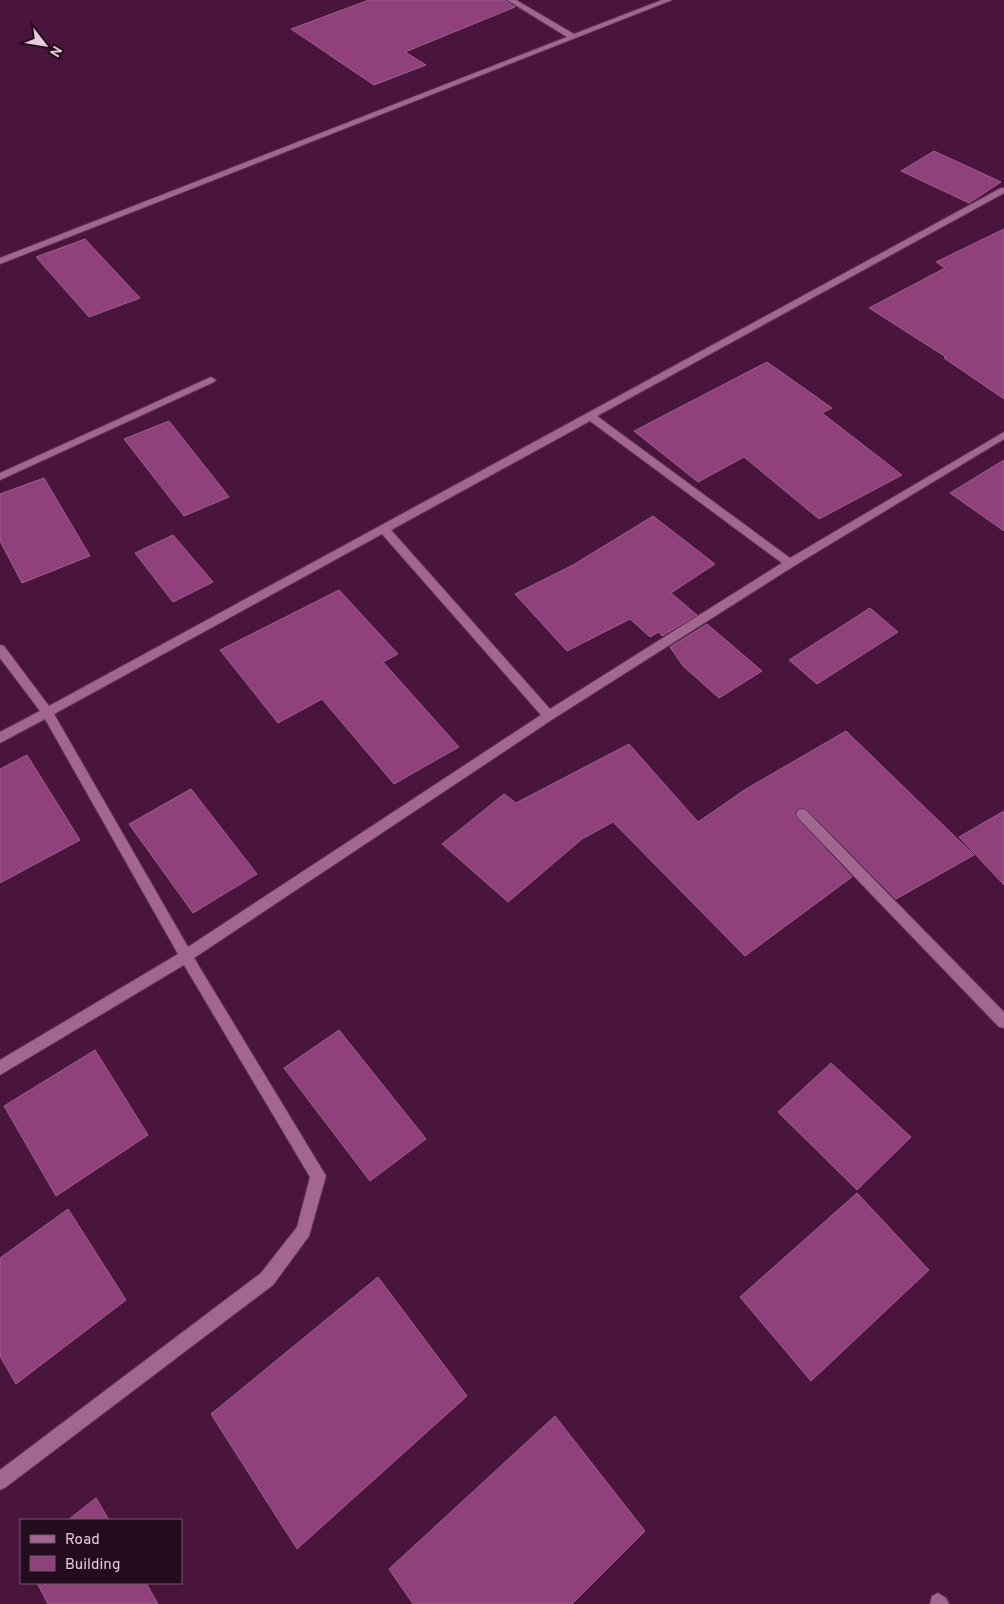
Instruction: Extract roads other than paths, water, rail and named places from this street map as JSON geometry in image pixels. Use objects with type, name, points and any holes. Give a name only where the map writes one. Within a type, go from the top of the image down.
[{"type":"street","points":[[512,0],[573,37]]},
{"type":"street","points":[[0,261],[668,0]]},
{"type":"street","points":[[0,738],[1004,190]]},
{"type":"street","points":[[0,477],[211,380]]},
{"type":"street","points":[[590,416],[790,563]]},
{"type":"street","points":[[0,1068],[186,956],[549,716],[790,563],[1004,435]]},
{"type":"street","points":[[383,528],[549,716]]},
{"type":"street","points":[[0,649],[47,712],[186,956],[318,1176],[304,1231],[267,1279],[0,1481]]},
{"type":"street","points":[[802,814],[1004,1022]]}]
